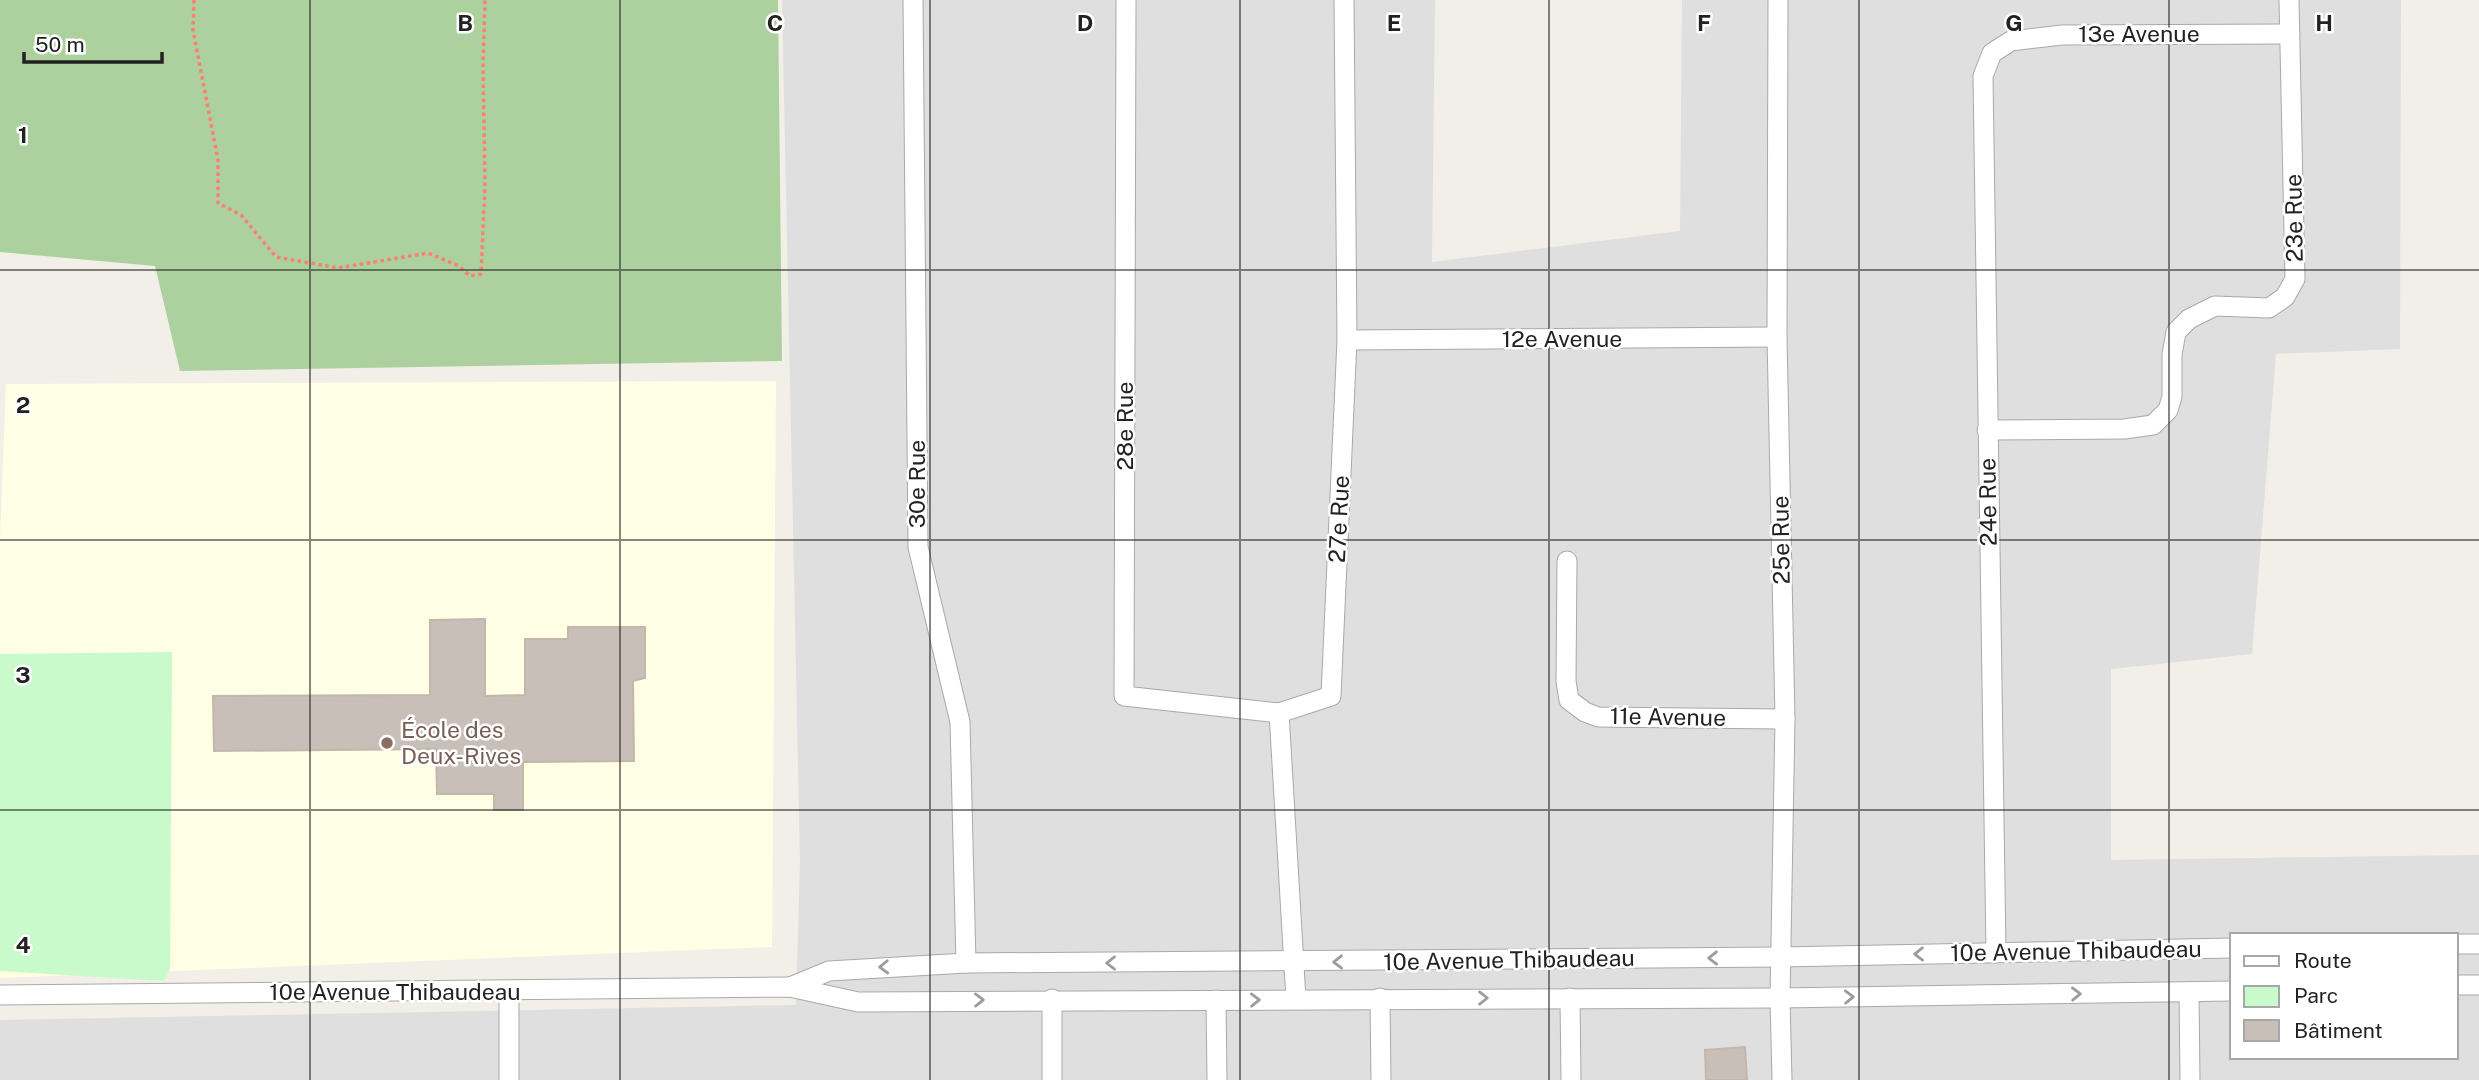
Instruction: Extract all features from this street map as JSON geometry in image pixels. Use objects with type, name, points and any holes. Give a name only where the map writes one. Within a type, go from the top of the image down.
[{"type":"street","name":"30e Rue","points":[[913,0],[918,547],[960,722],[966,963]]},
{"type":"street","name":"28e Rue","points":[[1126,0],[1124,696],[1279,713]]},
{"type":"street","name":"27e Rue","points":[[1279,713],[1331,695],[1347,340],[1344,0]]},
{"type":"street","name":"25e Rue","points":[[1779,0],[1777,337],[1785,719],[1780,998],[1782,1080]]},
{"type":"street","name":"23e Rue","points":[[1987,430],[2124,429],[2153,425],[2168,410],[2172,397],[2172,355],[2176,332],[2189,319],[2215,306],[2269,308],[2285,297],[2295,279],[2289,0]]},
{"type":"street","name":"13e Avenue","points":[[1992,53],[2011,41],[2062,34],[2290,34]]},
{"type":"street","name":"24e Rue","points":[[1992,53],[1983,76],[1982,109],[1996,953]]},
{"type":"street","name":"12e Avenue","points":[[1347,340],[1777,337]]},
{"type":"street","name":"11e Avenue","points":[[1567,561],[1566,681],[1569,700],[1585,712],[1598,717],[1785,719]]},
{"type":"street","points":[[1279,713],[1296,999]]},
{"type":"street","points":[[2458,944],[2479,944]]},
{"type":"street","name":"10e Avenue Thibaudeau","points":[[790,987],[829,971],[966,963],[1781,957],[2230,948]]},
{"type":"street","points":[[2458,985],[2479,985]]},
{"type":"street","name":"10e Avenue Thibaudeau","points":[[0,995],[790,987],[858,1002],[1052,999],[1780,998],[2230,991]]},
{"type":"street","points":[[509,991],[509,1080]]},
{"type":"street","points":[[2189,992],[2190,1080]]},
{"type":"street","points":[[1380,998],[1381,1080]]},
{"type":"street","points":[[1570,998],[1571,1080]]},
{"type":"street","points":[[1052,999],[1052,1080]]},
{"type":"street","points":[[1216,1000],[1217,1080]]},
{"type":"path","points":[[194,0],[193,30],[218,160],[218,203],[241,215],[276,257],[338,268],[428,253],[459,267],[470,276],[481,274],[485,186],[485,0]]},
{"type":"shaded area","points":[[782,0],[1435,0],[1432,262],[1680,231],[1682,0],[2401,0],[2400,349],[2276,354],[2252,654],[2111,669],[2111,860],[2479,855],[2479,1080],[0,1080],[0,1020],[796,1005],[800,861]]},
{"type":"shaded area","name":"École des Deux-Rives","points":[[776,381],[772,947],[0,978],[0,540],[6,384]]},
{"type":"green space","points":[[0,0],[778,0],[782,361],[180,371],[155,266],[0,252]]},
{"type":"green space","points":[[172,652],[170,969],[164,981],[0,971],[0,654]]},
{"type":"building","name":"École des Deux-Rives","points":[[485,619],[485,696],[525,695],[525,639],[568,639],[568,627],[645,627],[645,678],[633,681],[634,761],[523,762],[523,810],[494,810],[494,794],[437,794],[436,749],[214,751],[213,696],[430,695],[430,620]]},
{"type":"building","points":[[1745,1047],[1747,1080],[1706,1080],[1705,1050]]},
{"type":"place","name":"École des Deux-Rives","points":[[387,743]]}]
